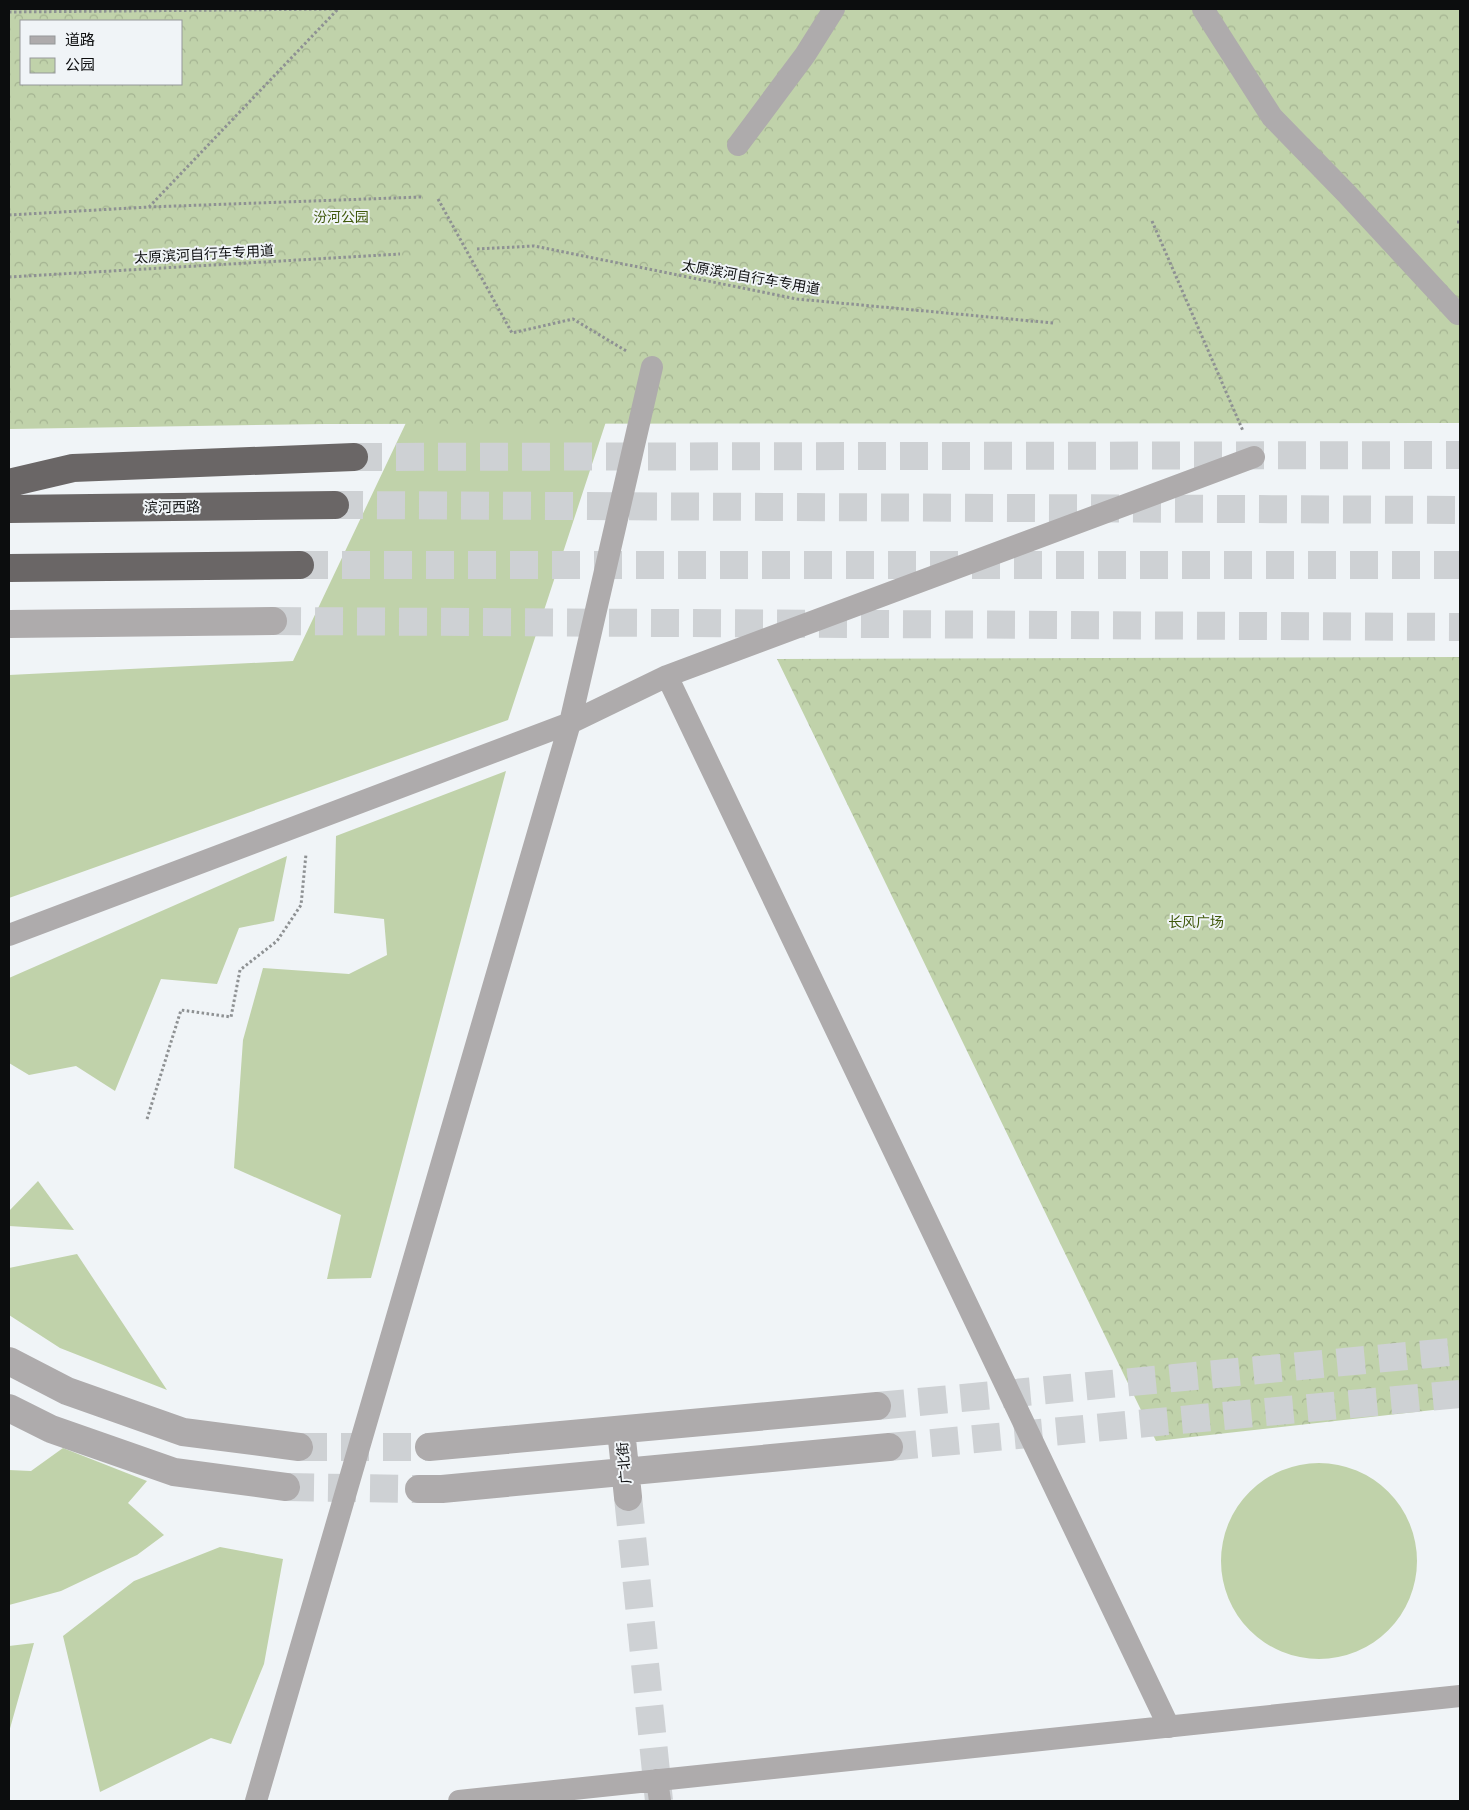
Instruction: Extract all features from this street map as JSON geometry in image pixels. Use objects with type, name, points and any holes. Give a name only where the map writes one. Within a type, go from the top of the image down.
[{"type":"highway","points":[[9,467],[73,468],[354,457]]},
{"type":"highway","points":[[9,483],[73,468]]},
{"type":"highway","name":"滨河西路","points":[[9,509],[335,505]]},
{"type":"highway","points":[[9,568],[300,565]]},
{"type":"street","points":[[738,145],[805,55],[834,9]]},
{"type":"street","points":[[1203,9],[1272,117],[1459,314]]},
{"type":"street","points":[[256,1801],[570,723],[652,367]]},
{"type":"street","points":[[9,935],[570,723],[667,676],[1254,457]]},
{"type":"street","points":[[9,624],[273,621]]},
{"type":"street","points":[[667,676],[1169,1727]]},
{"type":"street","points":[[9,1361],[67,1390],[184,1432],[299,1447]]},
{"type":"street","points":[[429,1447],[877,1406]]},
{"type":"street","points":[[9,1408],[51,1429],[174,1472],[286,1487]]},
{"type":"street","name":"广北街","points":[[621,1430],[626,1484]]},
{"type":"street","points":[[419,1489],[626,1484],[889,1447]]},
{"type":"street","points":[[459,1801],[658,1791],[1169,1727],[1460,1696]]},
{"type":"path","points":[[9,12],[339,9]]},
{"type":"path","points":[[149,208],[339,9]]},
{"type":"path","points":[[9,215],[421,198]]},
{"type":"path","points":[[438,199],[512,333],[574,319],[652,367]]},
{"type":"path","points":[[1152,221],[1254,457]]},
{"type":"path","name":"太原滨河自行车专用道","points":[[476,249],[534,246],[797,299],[1053,323]]},
{"type":"path","name":"太原滨河自行车专用道","points":[[9,277],[400,254]]},
{"type":"path","points":[[147,1119],[181,1010],[231,1017],[240,970],[277,941],[301,905],[310,821]]},
{"type":"green space","name":"汾河公园","points":[[9,9],[1460,9],[1460,423],[325,424],[9,429]]},
{"type":"green space","points":[[620,379],[508,720],[9,898],[9,675],[293,661],[423,387]]},
{"type":"green space","name":"长风广场","points":[[1460,657],[1460,1407],[1156,1441],[777,659]]},
{"type":"green space","points":[[506,771],[371,1278],[327,1279],[341,1215],[234,1168],[243,1040],[263,968],[349,974],[387,955],[384,919],[334,913],[336,836]]},
{"type":"green space","points":[[287,856],[274,921],[239,928],[217,984],[161,979],[115,1091],[76,1066],[29,1075],[9,1063],[9,978]]},
{"type":"green space","points":[[38,1181],[74,1230],[9,1226],[9,1211]]},
{"type":"green space","points":[[77,1254],[167,1390],[60,1348],[9,1315],[9,1268]]},
{"type":"green space","points":[[63,1448],[147,1481],[128,1503],[164,1535],[137,1555],[61,1591],[9,1605],[9,1470],[31,1471]]},
{"type":"green space","points":[[1319,1463],[1347,1467],[1365,1475],[1381,1485],[1395,1499],[1413,1533],[1417,1561],[1413,1589],[1405,1607],[1395,1623],[1381,1637],[1347,1655],[1319,1659],[1291,1655],[1273,1647],[1257,1637],[1243,1623],[1225,1589],[1221,1561],[1225,1533],[1233,1515],[1243,1499],[1257,1485],[1291,1467]]},
{"type":"green space","points":[[220,1547],[283,1559],[264,1664],[231,1744],[211,1738],[100,1792],[63,1636],[134,1581]]},
{"type":"green space","points":[[34,1643],[9,1732],[9,1646]]},
{"type":"tunnel","points":[[354,457],[1460,455]]},
{"type":"tunnel","points":[[335,505],[1460,510]]},
{"type":"tunnel","points":[[300,565],[1460,565]]},
{"type":"tunnel","points":[[273,621],[1460,627]]},
{"type":"tunnel","points":[[877,1406],[1460,1351]]},
{"type":"tunnel","points":[[889,1447],[1460,1394]]},
{"type":"tunnel","points":[[299,1447],[429,1447]]},
{"type":"tunnel","points":[[286,1487],[419,1489]]},
{"type":"tunnel","points":[[628,1497],[659,1801]]}]
